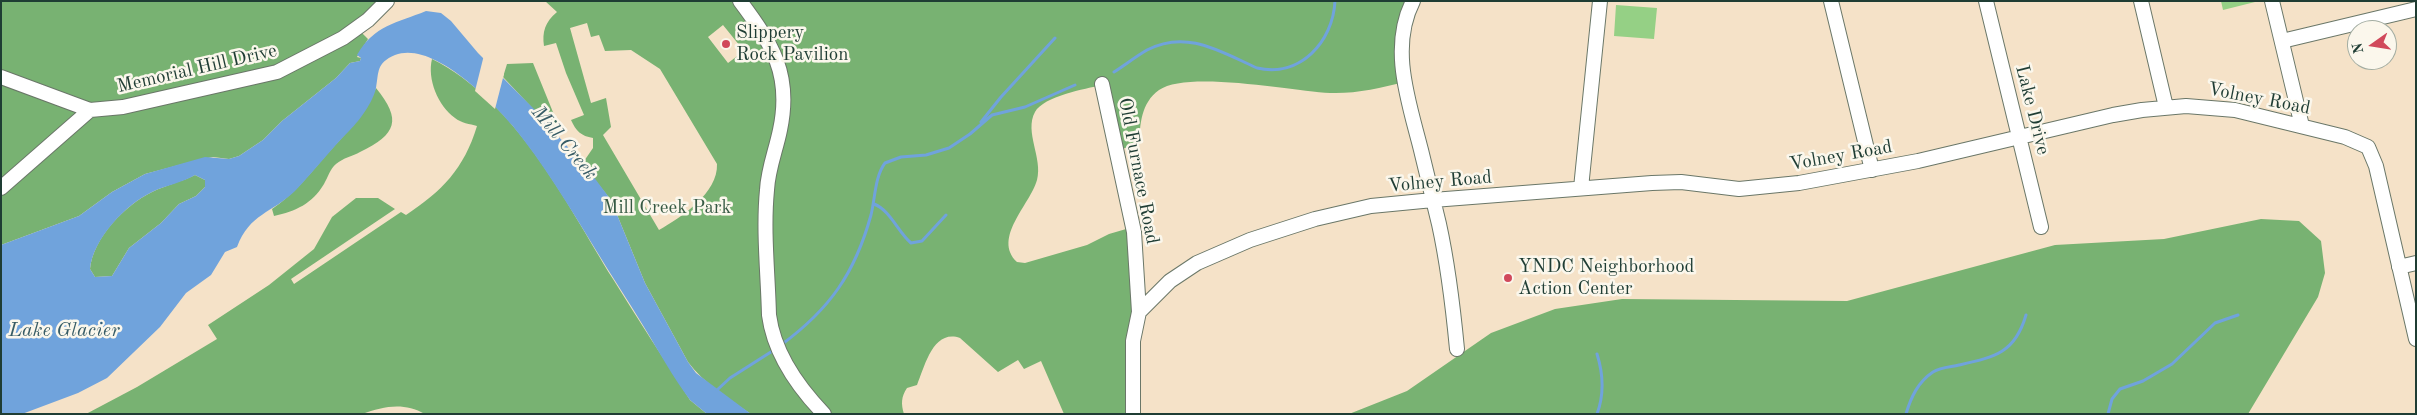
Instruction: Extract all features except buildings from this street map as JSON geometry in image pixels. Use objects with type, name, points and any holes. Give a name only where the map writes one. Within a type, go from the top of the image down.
[{"type":"street","name":"Memorial Hill Drive","points":[[1,77],[90,110],[142,104],[277,72],[343,38],[368,20],[387,1]]},
{"type":"street","points":[[740,1],[772,47],[782,84],[781,129],[769,174],[766,201],[768,315],[775,343],[782,356],[799,384],[824,414]]},
{"type":"street","points":[[1414,1],[1404,26],[1402,62],[1410,110],[1433,200],[1449,279],[1457,349]]},
{"type":"street","points":[[1581,188],[1600,1]]},
{"type":"street","points":[[1831,1],[1872,170]]},
{"type":"street","name":"Lake Drive","points":[[1986,1],[2041,227]]},
{"type":"street","points":[[2141,1],[2166,107]]},
{"type":"street","points":[[2272,1],[2302,126]]},
{"type":"street","points":[[2282,41],[2416,9]]},
{"type":"street","name":"Old Furnace Road","points":[[1102,84],[1134,232],[1139,312],[1133,340],[1133,414]]},
{"type":"street","name":"Volney Road","points":[[1139,312],[1153,296],[1180,274],[1215,253],[1311,220],[1350,210],[1433,200],[1679,182],[1739,188],[1799,183],[1872,170],[2112,115],[2166,107],[2202,106],[2235,110],[2302,126],[2356,140],[2368,147],[2376,166],[2416,339]]},
{"type":"street","points":[[1,188],[90,110]]},
{"type":"street","points":[[2399,267],[2416,263]]},
{"type":"green space","points":[[1,1],[387,1],[358,29],[368,39],[357,57],[361,58],[360,61],[350,63],[336,78],[282,121],[263,140],[239,156],[229,159],[213,157],[145,174],[112,192],[79,216],[1,245]]},
{"type":"green space","points":[[545,1],[1413,1],[1408,13],[1405,82],[1349,93],[1330,93],[1241,83],[1192,82],[1173,84],[1159,90],[1148,101],[1141,122],[1139,145],[1116,150],[1102,85],[1056,97],[1040,106],[1035,112],[1032,120],[1032,137],[1038,163],[1037,180],[1010,232],[1010,253],[1017,262],[1025,263],[1087,245],[1109,234],[1133,227],[1133,414],[1064,414],[1041,361],[1024,369],[1018,360],[998,372],[960,338],[951,337],[943,339],[937,344],[927,359],[917,385],[907,388],[902,401],[904,414],[751,414],[709,384],[688,362],[645,283],[611,200],[582,164],[593,148],[593,138],[579,132],[571,120],[584,115],[566,73],[556,43],[544,46],[545,28],[557,12]],"holes":[[[587,23],[591,37],[599,35],[605,51],[631,50],[660,69],[717,164],[716,175],[712,185],[705,194],[688,211],[659,230],[603,135],[611,127],[606,98],[591,103],[570,28]],[[723,25],[744,51],[728,63],[708,37]]]},
{"type":"green space","points":[[2221,1],[2259,1],[2223,10]]},
{"type":"green space","points":[[1616,5],[1657,8],[1654,39],[1614,36]]},
{"type":"green space","points":[[432,59],[462,77],[489,100],[514,126],[557,186],[622,294],[690,400],[707,414],[425,414],[417,410],[394,406],[362,414],[86,414],[137,387],[217,339],[208,325],[269,285],[314,249],[332,217],[356,198],[378,198],[395,209],[291,279],[294,284],[401,212],[406,215],[441,188],[465,155],[477,126],[457,120],[444,107],[435,92],[431,75]]},
{"type":"green space","points":[[533,63],[559,127],[552,129],[503,77],[507,64]]},
{"type":"green space","points":[[376,88],[390,109],[392,125],[388,132],[382,139],[336,164],[324,184],[309,202],[289,212],[274,216],[272,209],[300,184],[347,132],[366,107]]},
{"type":"green space","points":[[195,175],[205,180],[205,187],[196,196],[179,204],[161,223],[129,248],[112,276],[95,277],[90,269],[92,257],[104,234],[121,214],[131,205],[152,192]]},
{"type":"green space","points":[[2261,219],[2299,221],[2321,241],[2325,273],[2318,297],[2248,414],[1349,414],[1407,391],[1491,333],[1555,309],[1622,299],[1847,301],[2055,245],[2164,239]]},
{"type":"water","name":"Lake Glacier","points":[[426,11],[441,13],[451,21],[478,53],[535,110],[590,172],[611,200],[645,283],[688,362],[696,373],[751,414],[707,414],[690,400],[555,185],[512,125],[490,101],[460,75],[426,56],[410,53],[395,55],[384,61],[378,73],[372,99],[354,126],[295,191],[248,227],[237,247],[225,252],[211,275],[186,293],[160,327],[107,378],[78,393],[22,414],[1,414],[1,245],[79,216],[112,192],[145,174],[205,157],[229,159],[239,156],[263,140],[282,121],[336,78],[350,63],[360,61],[361,58],[357,55],[371,37],[387,26]],"holes":[[[195,175],[205,180],[205,187],[196,196],[179,204],[161,223],[129,248],[112,276],[95,277],[90,269],[97,246],[112,224],[131,205],[152,192]]]},
{"type":"pier","points":[[484,55],[504,74],[495,109],[475,91]]},
{"type":"waterway","points":[[1114,72],[1147,50],[1162,44],[1176,42],[1204,45],[1257,68],[1273,70],[1287,68],[1311,54],[1321,43],[1333,16],[1335,1]]},
{"type":"waterway","points":[[981,122],[1001,97],[1055,38]]},
{"type":"waterway","points":[[781,345],[813,318],[827,303],[848,272],[865,236],[877,181],[885,163],[901,157],[926,155],[949,148],[970,134],[992,115],[1025,107],[1075,85]]},
{"type":"waterway","points":[[874,204],[885,211],[911,243],[922,241],[946,215]]},
{"type":"waterway","points":[[1906,414],[1910,402],[1923,380],[1939,369],[1983,359],[2002,351],[2016,338],[2026,315]]},
{"type":"waterway","points":[[2108,414],[2112,399],[2120,389],[2143,381],[2172,364],[2215,323],[2238,315]]},
{"type":"waterway","points":[[717,390],[730,378],[774,350]]},
{"type":"waterway","points":[[1597,354],[1602,384],[1597,414]]},
{"type":"place","name":"Slippery Rock Pavilion","points":[[726,44]]},
{"type":"place","name":"YNDC Neighborhood Action Center","points":[[1508,278]]},
{"type":"water label","name":"Mill Creek","points":[[564,143]]},
{"type":"park label","name":"Mill Creek Park","points":[[667,208]]}]
